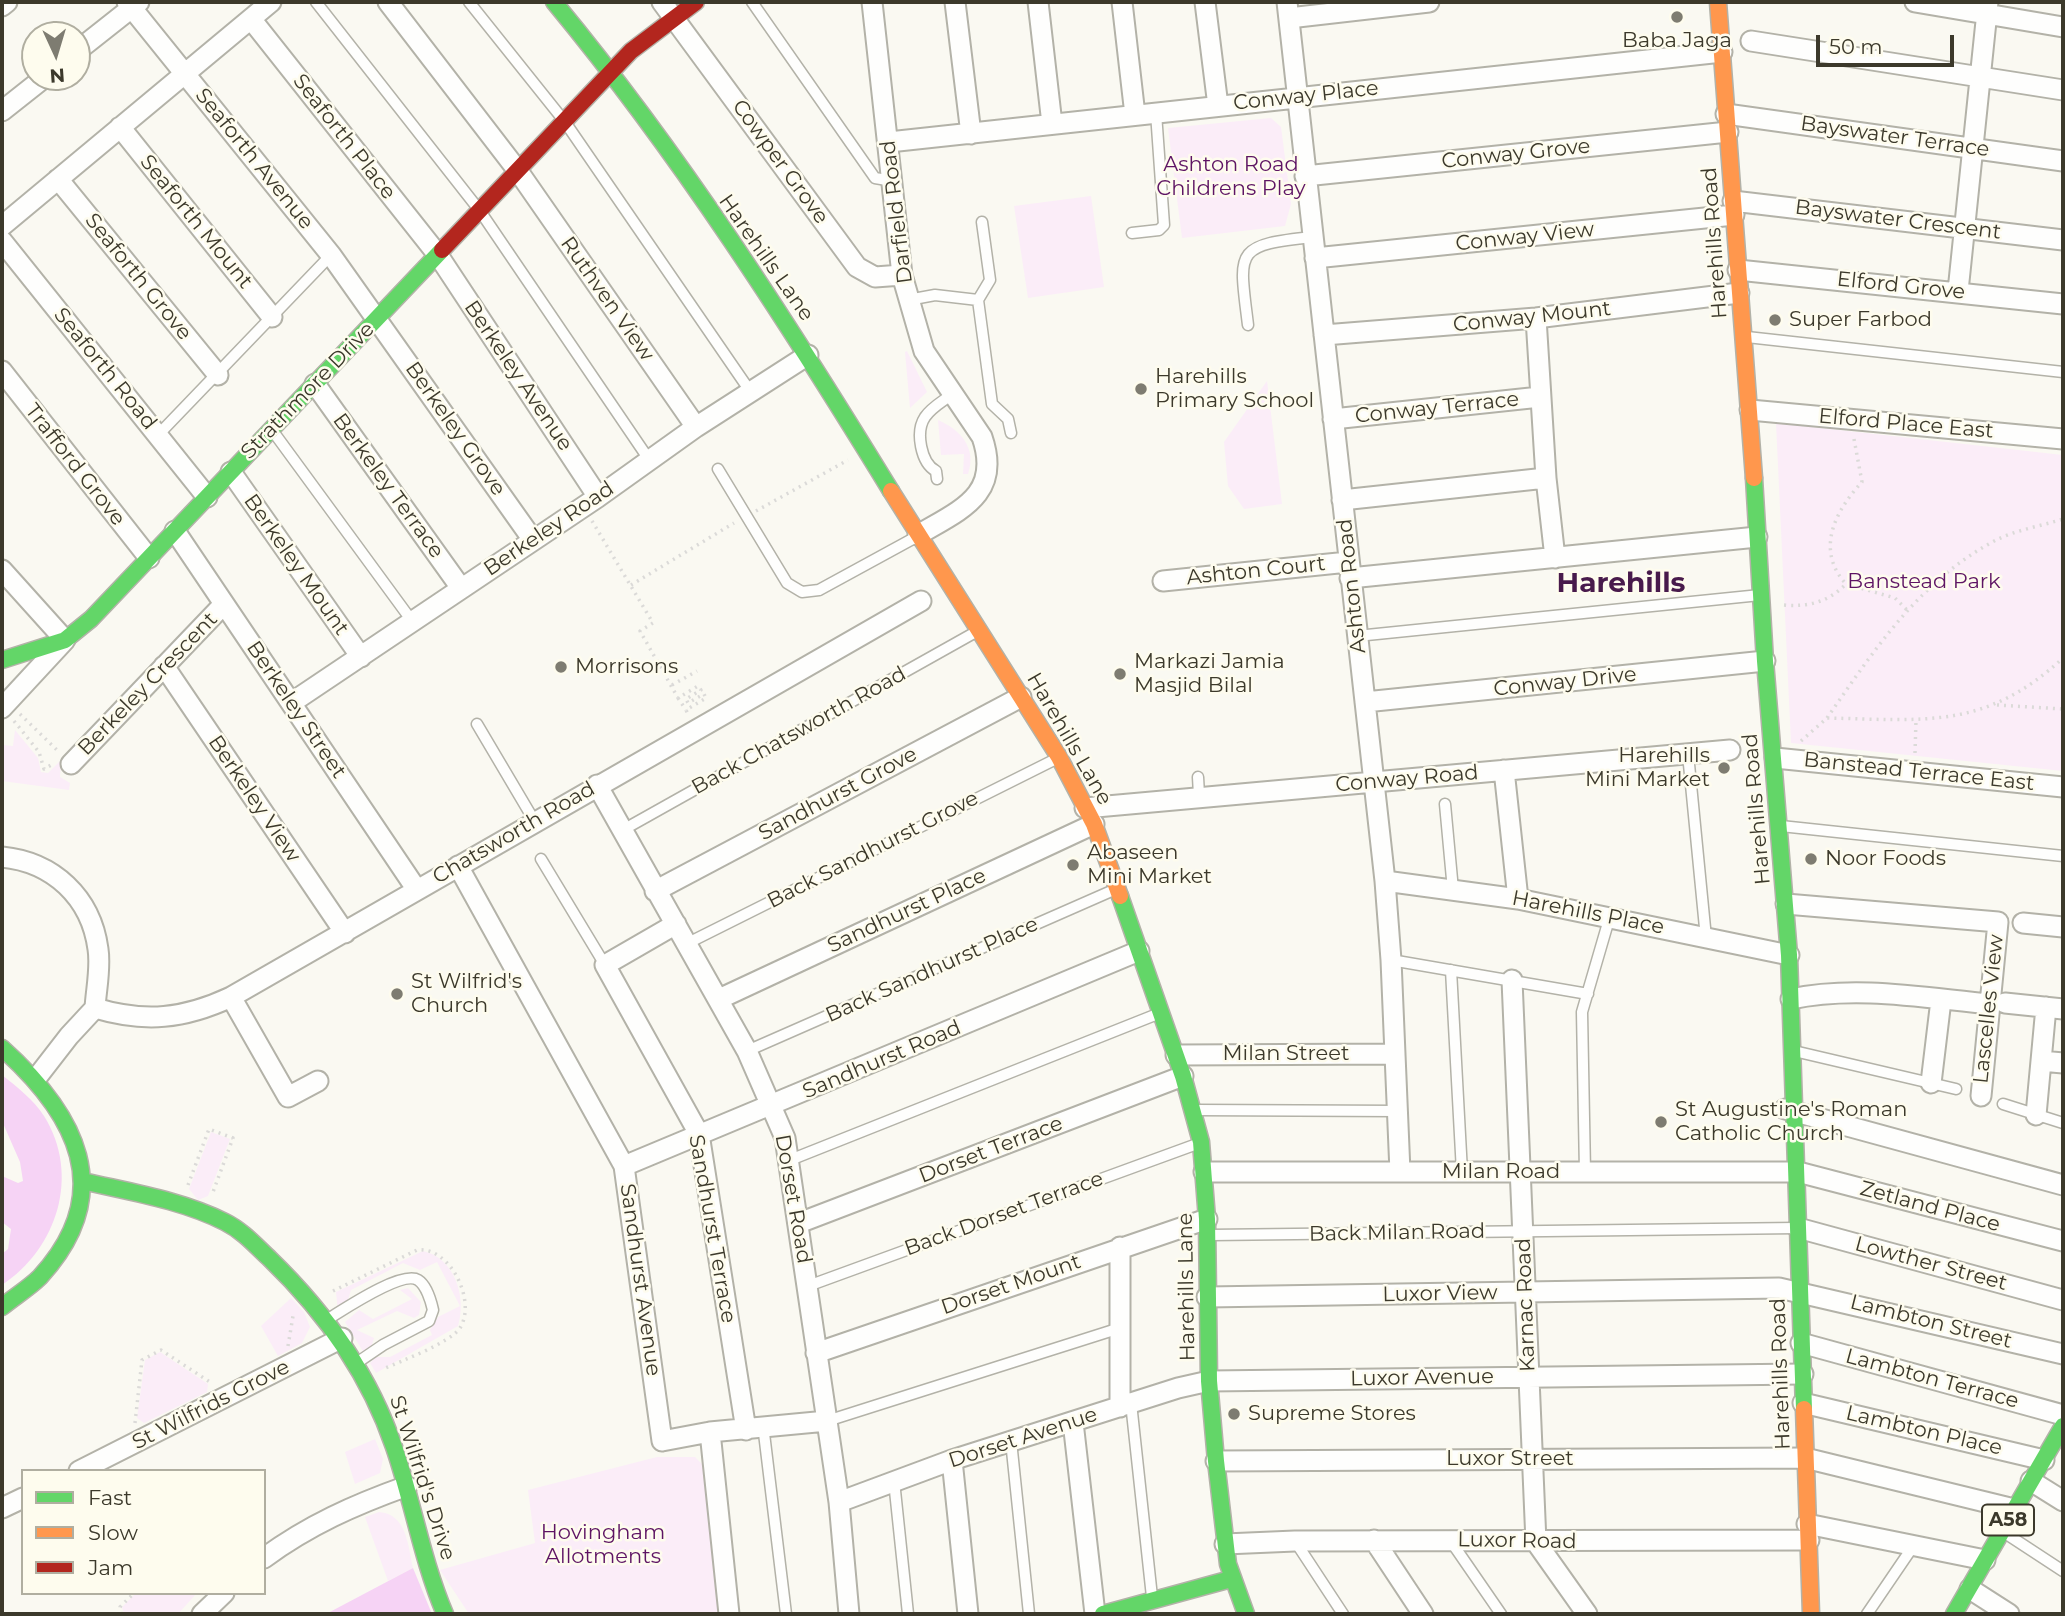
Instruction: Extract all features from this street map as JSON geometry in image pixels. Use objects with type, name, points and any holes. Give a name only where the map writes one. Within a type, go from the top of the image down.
[{"type":"street","points":[[2,6],[8,2]]},
{"type":"street","points":[[2,226],[271,2]]},
{"type":"street","name":"Ruthven View","points":[[388,2],[518,171],[696,427]]},
{"type":"street","name":"Harehills Lane","points":[[554,2],[612,72],[808,355],[977,631],[1059,757],[1090,816],[1195,1110],[1204,1172],[1209,1381],[1216,1461],[1231,1579],[1246,1614]]},
{"type":"street","name":"Cowper Grove","points":[[662,2],[857,267],[875,277],[902,275]]},
{"type":"street","name":"Strathmore Drive","points":[[4,706],[65,640],[91,619],[631,51],[696,2]]},
{"type":"street","name":"Darfield Road","points":[[872,2],[894,181],[902,275],[908,300],[924,351],[951,396],[982,438],[988,454],[988,471],[983,487],[973,501],[918,536]]},
{"type":"street","points":[[955,2],[971,134]]},
{"type":"street","points":[[1038,2],[1052,124]]},
{"type":"street","points":[[1122,2],[1135,115]]},
{"type":"street","points":[[1205,2],[1217,106]]},
{"type":"street","points":[[1288,10],[1429,2]]},
{"type":"street","name":"Harehills Road","points":[[1708,2],[1717,52],[1738,270],[1734,294],[1743,336],[1749,410],[1752,537]]},
{"type":"street","name":"Harehills Road","points":[[1717,52],[1718,2]]},
{"type":"street","points":[[1915,2],[1987,9],[2063,27]]},
{"type":"street","points":[[91,39],[133,4]]},
{"type":"street","name":"Seaforth Avenue","points":[[133,4],[378,318]]},
{"type":"street","points":[[1958,291],[1987,9]]},
{"type":"street","name":"Ashton Road","points":[[1288,10],[1385,881],[1400,1172]]},
{"type":"street","name":"Seaforth Place","points":[[251,19],[438,255]]},
{"type":"street","points":[[1751,41],[2063,90]]},
{"type":"street","name":"Conway Place","points":[[889,142],[1717,52]]},
{"type":"street","points":[[2,111],[27,91]]},
{"type":"street","name":"Conway Grove","points":[[1305,176],[1697,136],[1724,126]]},
{"type":"street","name":"Bayswater Terrace","points":[[1724,126],[1972,148],[2063,161]]},
{"type":"street","name":"Seaforth Mount","points":[[120,127],[272,317]]},
{"type":"street","name":"Seaforth Grove","points":[[58,178],[218,375]]},
{"type":"street","name":"Harehills Road","points":[[1731,211],[1734,294],[1759,662],[1783,954],[1793,1172],[1801,1458],[1811,1614]]},
{"type":"street","name":"Bayswater Crescent","points":[[1731,211],[1964,228],[2063,240]]},
{"type":"street","name":"Conway View","points":[[1315,258],[1731,211]]},
{"type":"street","name":"Seaforth Road","points":[[2,241],[207,497]]},
{"type":"street","name":"Berkeley Avenue","points":[[438,255],[591,502]]},
{"type":"street","name":"Elford Grove","points":[[1738,270],[2063,304]]},
{"type":"street","name":"Conway Mount","points":[[1324,335],[1536,318],[1734,294]]},
{"type":"street","name":"Berkeley Grove","points":[[378,318],[533,540]]},
{"type":"street","points":[[1536,318],[1546,478],[1555,558]]},
{"type":"street","name":"Berkeley Road","points":[[291,703],[591,502],[696,427],[808,355]]},
{"type":"street","name":"Trafford Grove","points":[[2,371],[149,558]]},
{"type":"street","name":"Berkeley Terrace","points":[[315,384],[461,588]]},
{"type":"street","name":"Conway Terrace","points":[[1333,419],[1540,397]]},
{"type":"street","name":"Elford Place East","points":[[1749,410],[2063,439]]},
{"type":"street","name":"Berkeley Mount","points":[[231,472],[361,657]]},
{"type":"street","points":[[1342,500],[1546,478]]},
{"type":"street","name":"Berkeley Street","points":[[175,531],[417,890]]},
{"type":"street","name":"Ashton Court","points":[[1163,581],[1555,558],[1752,537]]},
{"type":"street","points":[[2,570],[65,640],[2,660]]},
{"type":"street","name":"Chatsworth Road","points":[[95,1009],[132,1017],[169,1018],[204,1010],[231,997],[921,601]]},
{"type":"street","name":"Berkeley Crescent","points":[[71,764],[224,604]]},
{"type":"street","name":"Harehills Road","points":[[1759,662],[1775,758],[1786,904],[1783,954],[1791,999],[1794,1051],[1790,1111]]},
{"type":"street","name":"Conway Drive","points":[[1365,702],[1759,662]]},
{"type":"street","name":"Berkeley View","points":[[163,666],[345,933]]},
{"type":"street","name":"Sandhurst Grove","points":[[655,891],[1021,696]]},
{"type":"street","name":"Conway Road","points":[[1090,816],[1199,786],[1373,782],[1730,750]]},
{"type":"street","name":"Banstead Terrace East","points":[[1775,758],[2063,786]]},
{"type":"street","points":[[1504,771],[1518,898]]},
{"type":"street","name":"Dorset Road","points":[[597,785],[620,832],[688,943],[747,1051],[773,1106],[790,1160],[838,1502],[849,1614]]},
{"type":"street","name":"Sandhurst Place","points":[[719,999],[1090,816]]},
{"type":"street","points":[[2,857],[27,860],[66,883],[86,907],[99,950],[95,1009],[37,1076]]},
{"type":"street","name":"Sandhurst Avenue","points":[[458,866],[624,1166],[662,1441],[710,1432]]},
{"type":"street","name":"Harehills Place","points":[[1385,881],[1518,898],[1783,954]]},
{"type":"street","name":"Lascelles View","points":[[1786,904],[1998,922],[1998,1004],[1981,1096]]},
{"type":"street","points":[[2024,923],[2063,927]]},
{"type":"street","points":[[605,965],[676,924]]},
{"type":"street","name":"Sandhurst Road","points":[[624,1166],[1139,951]]},
{"type":"street","name":"Sandhurst Terrace","points":[[605,965],[699,1134],[754,1428]]},
{"type":"street","name":"Karnac Road","points":[[1512,980],[1536,1542]]},
{"type":"street","points":[[1791,999],[1819,993],[1856,992],[2054,1008],[2041,1061],[2036,1115]]},
{"type":"street","points":[[231,997],[288,1097],[318,1082]]},
{"type":"street","points":[[1931,1083],[1941,1000]]},
{"type":"street","points":[[2,1048],[37,1076],[60,1106],[74,1138],[83,1181],[80,1210],[71,1236],[53,1265],[29,1290],[2,1307]]},
{"type":"street","name":"Milan Street","points":[[1176,1055],[1395,1054]]},
{"type":"street","points":[[2041,1061],[2063,1063]]},
{"type":"street","name":"Dorset Terrace","points":[[799,1223],[1183,1076]]},
{"type":"street","points":[[1790,1111],[2063,1185]]},
{"type":"street","name":"Milan Road","points":[[1204,1172],[1793,1172]]},
{"type":"street","name":"Zetland Place","points":[[1793,1172],[2063,1241]]},
{"type":"street","name":"St Wilfrid's Drive","points":[[83,1181],[181,1205],[229,1224],[312,1301],[358,1362],[381,1410],[445,1614]]},
{"type":"street","name":"Dorset Mount","points":[[816,1353],[1120,1247],[1207,1227]]},
{"type":"street","name":"Lowther Street","points":[[1794,1228],[2063,1300]]},
{"type":"street","points":[[1120,1247],[1126,1405]]},
{"type":"street","name":"Luxor View","points":[[1207,1297],[1779,1288],[1795,1290]]},
{"type":"street","name":"Harehills Road","points":[[1795,1290],[1801,1343],[1801,1458]]},
{"type":"street","name":"Lambton Street","points":[[1795,1290],[2063,1354]]},
{"type":"street","name":"St Wilfrids Grove","points":[[83,1469],[342,1338]]},
{"type":"street","name":"Lambton Terrace","points":[[1801,1343],[2063,1415]]},
{"type":"street","name":"Luxor Avenue","points":[[1209,1381],[1799,1374]]},
{"type":"street","name":"Dorset Avenue","points":[[838,1502],[952,1460],[1209,1381]]},
{"type":"street","name":"Lambton Place","points":[[1803,1403],[2044,1460]]},
{"type":"street","points":[[729,1614],[710,1432],[827,1421]]},
{"type":"street","points":[[1073,1422],[1095,1614]]},
{"type":"street","name":"A58","points":[[1954,1614],[2063,1426]]},
{"type":"street","name":"Luxor Street","points":[[1216,1461],[1801,1458],[2014,1509]]},
{"type":"street","points":[[952,1460],[968,1614]]},
{"type":"street","points":[[2031,1481],[2063,1501]]},
{"type":"street","points":[[266,1557],[303,1530],[347,1507],[407,1486]]},
{"type":"street","points":[[2,1508],[21,1499]]},
{"type":"street","name":"Harehills Road","points":[[1803,1614],[1806,1535]]},
{"type":"street","name":"Luxor Road","points":[[1225,1544],[1374,1540],[1536,1542],[1806,1535],[1915,1545],[1985,1560]]},
{"type":"street","points":[[1374,1540],[1423,1614]]},
{"type":"street","points":[[1536,1542],[1587,1614]]},
{"type":"street","points":[[1102,1614],[1231,1579]]},
{"type":"street","points":[[1970,1589],[2009,1614]]},
{"type":"street","points":[[202,1614],[222,1595]]},
{"type":"lane","points":[[316,2],[480,211],[650,461]]},
{"type":"lane","points":[[469,2],[565,122],[750,391]]},
{"type":"lane","points":[[752,2],[874,178],[894,181]]},
{"type":"lane","points":[[1132,233],[1159,230],[1164,225],[1156,113]]},
{"type":"lane","points":[[982,222],[990,280],[978,300],[992,404],[1008,419],[1011,433]]},
{"type":"lane","points":[[1248,325],[1241,269],[1248,253],[1270,243],[1312,237]]},
{"type":"lane","points":[[158,435],[331,255]]},
{"type":"lane","points":[[908,300],[935,295],[978,300]]},
{"type":"lane","points":[[1743,336],[2063,372]]},
{"type":"lane","points":[[937,479],[936,471],[927,466],[923,459],[923,420],[931,409],[951,396]]},
{"type":"lane","points":[[272,429],[412,621]]},
{"type":"lane","points":[[718,469],[787,583],[802,592],[819,590],[918,536]]},
{"type":"lane","points":[[1357,636],[1755,596]]},
{"type":"lane","name":"Back Chatsworth Road","points":[[620,832],[977,631]]},
{"type":"lane","points":[[477,724],[535,821]]},
{"type":"lane","points":[[1688,754],[1706,937]]},
{"type":"lane","name":"Back Sandhurst Grove","points":[[688,943],[1059,757]]},
{"type":"lane","points":[[1445,804],[1453,890]]},
{"type":"lane","points":[[1780,827],[2063,856]]},
{"type":"lane","name":"Sandhurst Terrace","points":[[541,859],[605,965]]},
{"type":"lane","name":"Back Sandhurst Place","points":[[747,1051],[1116,888]]},
{"type":"lane","points":[[1585,1172],[1582,1012],[1610,916]]},
{"type":"lane","points":[[1391,960],[1588,994]]},
{"type":"lane","points":[[1451,970],[1462,1172]]},
{"type":"lane","points":[[790,1160],[1161,1013]]},
{"type":"lane","points":[[1794,1051],[1956,1089]]},
{"type":"lane","points":[[2003,1104],[2063,1123]]},
{"type":"lane","points":[[1195,1110],[1398,1111]]},
{"type":"lane","name":"Back Dorset Terrace","points":[[808,1286],[1201,1142]]},
{"type":"lane","name":"Back Milan Road","points":[[1207,1227],[1523,1231],[1794,1228]]},
{"type":"lane","points":[[327,1320],[359,1300],[404,1279],[414,1278],[422,1284],[433,1310],[429,1321],[383,1345],[358,1362]]},
{"type":"lane","points":[[827,1421],[1121,1328]]},
{"type":"lane","points":[[1126,1405],[1152,1600]]},
{"type":"lane","points":[[754,1428],[786,1614]]},
{"type":"lane","points":[[1011,1441],[1029,1614]]},
{"type":"lane","points":[[894,1480],[908,1614]]},
{"type":"lane","points":[[2001,1531],[2063,1571]]},
{"type":"lane","points":[[1450,1540],[1500,1614]]},
{"type":"lane","points":[[1295,1541],[1343,1614]]},
{"type":"lane","points":[[1867,1614],[1915,1545]]},
{"type":"path","points":[[1850,419],[1862,482],[1848,497],[1832,530],[1828,546],[1831,562],[1846,584],[1895,598],[1907,610]]},
{"type":"path","points":[[591,502],[653,623],[640,631],[696,728]]},
{"type":"path","points":[[1775,758],[1799,744],[1827,718],[1907,610],[1936,579],[1998,539],[2063,519]]},
{"type":"path","points":[[1755,596],[1786,605],[1802,606],[1822,602],[1846,584]]},
{"type":"path","points":[[1827,718],[1916,720],[1957,716],[1995,704],[2039,678],[2063,658]]},
{"type":"path","points":[[672,685],[697,671]]},
{"type":"path","points":[[678,698],[698,686],[701,691],[685,699],[688,703],[704,694],[706,698],[686,710]]},
{"type":"path","points":[[1995,704],[2063,709]]},
{"type":"path","points":[[4,706],[62,755],[49,768],[44,769],[38,752],[4,706]]},
{"type":"path","points":[[1913,772],[1916,720]]},
{"type":"path","points":[[181,1205],[209,1129],[233,1138],[205,1213]]},
{"type":"path","points":[[312,1301],[417,1250],[429,1250],[441,1258],[456,1275],[465,1308],[460,1327],[445,1339],[365,1378]]},
{"type":"path","points":[[284,1367],[298,1286]]},
{"type":"path","points":[[132,1445],[142,1360],[161,1350],[229,1395]]},
{"type":"path","points":[[121,1614],[120,1607],[132,1595]]},
{"type":"green space","name":"Ashton Road Childrens Play","points":[[1271,118],[1281,127],[1291,204],[1285,226],[1182,238],[1168,128]]},
{"type":"green space","points":[[1091,196],[1104,287],[1028,298],[1014,206]]},
{"type":"green space","points":[[907,351],[927,392],[910,408],[905,352]]},
{"type":"green space","points":[[1267,381],[1282,504],[1244,509],[1228,486],[1224,442]]},
{"type":"green space","points":[[938,420],[954,429],[969,448],[968,474],[963,474],[964,454],[941,455]]},
{"type":"green space","name":"Banstead Park","points":[[1776,423],[2063,455],[2063,771],[1791,743]]},
{"type":"green space","points":[[15,730],[38,758],[41,772],[48,773],[61,760],[60,777],[70,783],[69,790],[2,781],[3,745],[13,746]]},
{"type":"green space","points":[[211,1132],[230,1139],[208,1196],[198,1200],[189,1189]]},
{"type":"green space","points":[[423,1251],[434,1255],[451,1270],[461,1303],[458,1326],[376,1373],[370,1363],[376,1357],[390,1357],[432,1335],[430,1330],[438,1317],[460,1306],[437,1262],[420,1270],[403,1263],[351,1290],[347,1303],[338,1312],[336,1292]]},
{"type":"green space","points":[[408,1288],[421,1302],[419,1315],[414,1318],[397,1311],[357,1330],[374,1338],[371,1348],[364,1353],[345,1322],[359,1310],[373,1319],[412,1299],[400,1290]]},
{"type":"green space","points":[[291,1298],[304,1312],[310,1327],[302,1343],[278,1356],[261,1326]]},
{"type":"green space","points":[[160,1352],[208,1384],[207,1392],[144,1423],[137,1418],[145,1360]]},
{"type":"green space","points":[[375,1439],[383,1459],[380,1473],[355,1484],[345,1452]]},
{"type":"green space","name":"Hovingham Allotments","points":[[657,1457],[695,1457],[706,1468],[722,1614],[469,1614],[440,1570],[535,1543],[528,1490]]},
{"type":"green space","points":[[379,1512],[395,1518],[401,1525],[413,1568],[388,1581],[365,1517]]},
{"type":"green space","points":[[134,1595],[195,1595],[178,1614],[124,1614],[122,1607]]},
{"type":"shaded area","points":[[2,1075],[30,1099],[44,1116],[55,1139],[61,1162],[61,1186],[58,1209],[37,1252],[21,1270],[2,1285],[2,1254],[8,1249],[11,1229],[2,1222],[2,1176],[18,1183],[23,1181],[20,1162],[2,1121]]},
{"type":"shaded area","points":[[413,1568],[432,1614],[326,1614]]},
{"type":"traffic: fast","points":[[554,2],[689,179],[813,365],[891,491]]},
{"type":"traffic: fast","points":[[2,660],[65,640],[91,619],[442,250]]},
{"type":"traffic: fast","points":[[1754,478],[1765,661],[1789,955],[1804,1409]]},
{"type":"traffic: fast","points":[[1120,896],[1183,1076],[1201,1142],[1207,1219],[1209,1381],[1216,1461],[1228,1564],[1246,1614]]},
{"type":"traffic: fast","points":[[2,1048],[28,1073],[67,1127],[78,1155],[82,1185],[77,1215],[64,1245],[40,1277],[2,1307]]},
{"type":"traffic: fast","points":[[83,1181],[173,1202],[225,1222],[254,1244],[309,1301],[359,1369],[384,1420],[445,1614]]},
{"type":"traffic: fast","points":[[1954,1614],[2063,1426]]},
{"type":"traffic: fast","points":[[1103,1614],[1231,1579]]},
{"type":"traffic: slow","points":[[1718,2],[1754,478]]},
{"type":"traffic: slow","points":[[891,491],[1059,757],[1094,824],[1120,896]]},
{"type":"traffic: slow","points":[[1804,1409],[1811,1614]]},
{"type":"traffic: jam","points":[[442,250],[631,51],[696,2]]},
{"type":"place","name":"Baba Jaga","points":[[1677,17]]},
{"type":"place","name":"Super Farbod","points":[[1775,320]]},
{"type":"place","name":"Harehills Primary School","points":[[1141,389]]},
{"type":"place","name":"Morrisons","points":[[561,667]]},
{"type":"place","name":"Markazi Jamia Masjid Bilal","points":[[1120,674]]},
{"type":"place","name":"Harehills Mini Market","points":[[1724,768]]},
{"type":"place","name":"Noor Foods","points":[[1811,859]]},
{"type":"place","name":"Abaseen Mini Market","points":[[1073,865]]},
{"type":"place","name":"St Wilfrid's Church","points":[[397,994]]},
{"type":"place","name":"St Augustine's Roman Catholic Church","points":[[1661,1122]]},
{"type":"place","name":"Supreme Stores","points":[[1234,1414]]},
{"type":"district","name":"Harehills","points":[[1621,584]]}]
